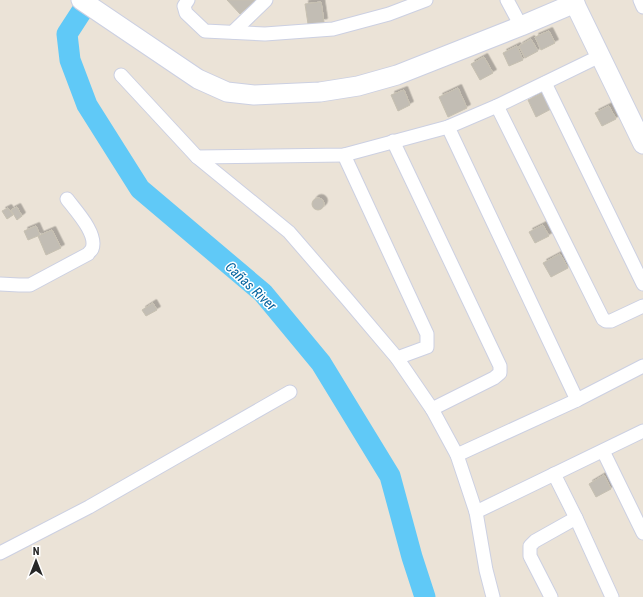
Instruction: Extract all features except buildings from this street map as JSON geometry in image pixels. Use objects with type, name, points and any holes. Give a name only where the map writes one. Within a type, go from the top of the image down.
[{"type":"street","points":[[81,0],[198,79],[226,92],[254,95],[320,92],[358,86],[397,75],[521,26],[576,1],[600,56],[643,144]]},
{"type":"street","points":[[188,0],[184,6],[186,13],[205,30],[265,34],[333,29],[389,14],[426,0]]},
{"type":"street","points":[[233,32],[266,0]]},
{"type":"street","points":[[507,0],[521,26]]},
{"type":"street","points":[[640,0],[643,7]]},
{"type":"street","points":[[197,157],[344,155],[448,127],[497,106],[600,56]]},
{"type":"street","points":[[121,75],[197,157],[289,232],[397,358],[432,409],[457,455],[476,512],[486,570],[493,597]]},
{"type":"street","points":[[544,83],[643,284]]},
{"type":"street","points":[[497,106],[603,319],[606,321],[611,321],[643,306]]},
{"type":"street","points":[[448,127],[577,400]]},
{"type":"street","points":[[394,141],[500,366],[500,373],[494,378],[432,409]]},
{"type":"street","points":[[344,155],[427,334],[427,347],[397,358]]},
{"type":"street","points":[[0,284],[19,286],[30,285],[88,254],[92,248],[93,241],[90,229],[68,199]]},
{"type":"street","points":[[457,455],[577,400],[643,366]]},
{"type":"street","points":[[0,552],[89,507],[290,392]]},
{"type":"street","points":[[476,512],[643,431]]},
{"type":"street","points":[[602,451],[643,533]]},
{"type":"street","points":[[554,474],[612,597]]},
{"type":"street","points":[[551,597],[530,556],[530,546],[535,541],[576,518]]},
{"type":"waterway","name":"Cañas River","points":[[89,0],[67,34],[70,60],[87,105],[140,189],[263,293],[321,363],[390,476],[412,557],[425,597]]}]
